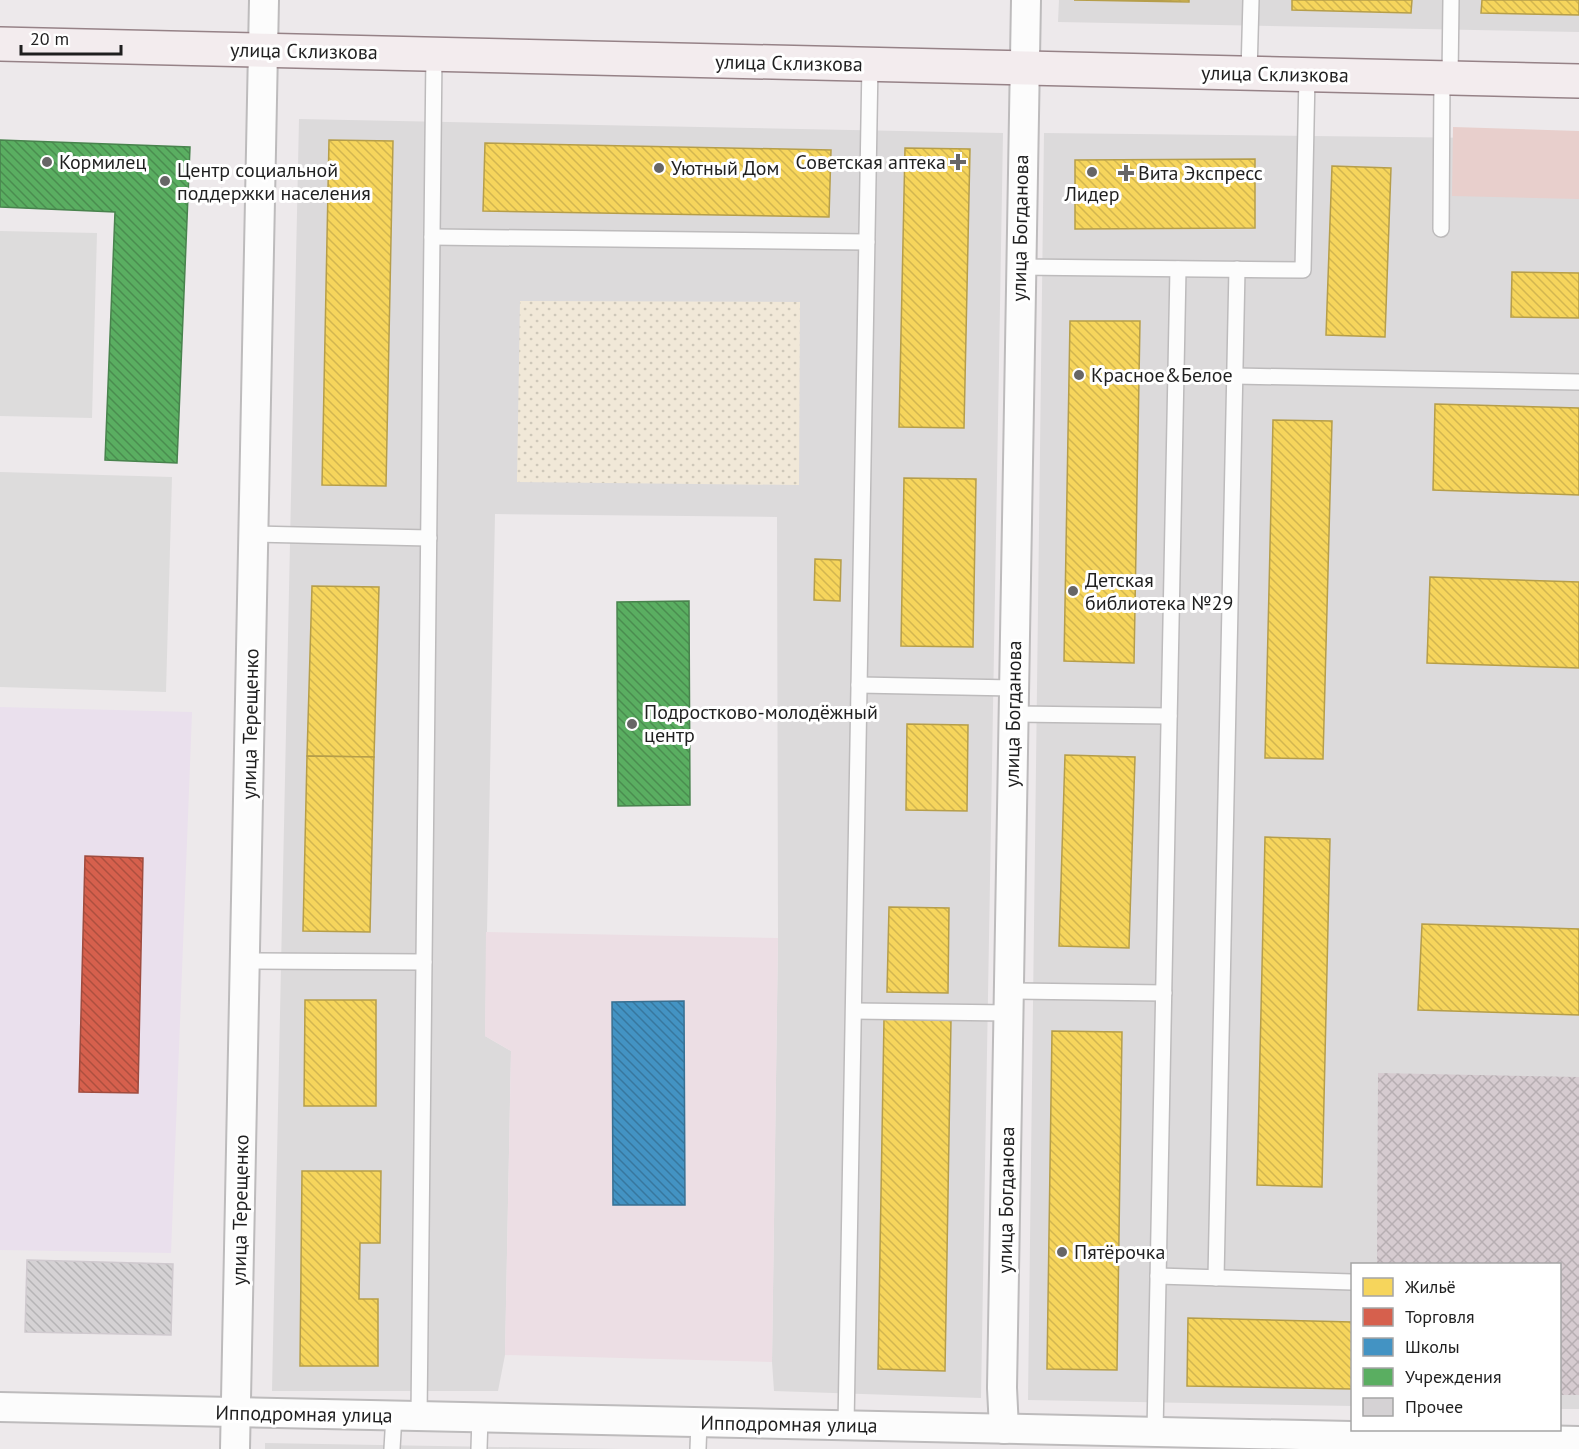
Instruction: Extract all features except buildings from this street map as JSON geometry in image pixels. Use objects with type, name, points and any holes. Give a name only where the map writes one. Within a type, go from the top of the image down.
[{"type":"street","name":"улица Терещенко","points":[[236,1449],[264,0]]},
{"type":"street","name":"улица Богданова","points":[[1004,1429],[1019,267],[1026,0]]},
{"type":"street","name":"улица Склизкова","points":[[0,44],[1579,81]]},
{"type":"street","name":"Ипподромная улица","points":[[0,1407],[480,1417],[699,1436],[846,1425],[1155,1432],[1331,1442],[1440,1444],[1579,1441]]},
{"type":"lane","points":[[1249,73],[1251,0]]},
{"type":"lane","points":[[1440,228],[1451,0]]},
{"type":"lane","points":[[392,1449],[406,1416],[424,962],[434,54]]},
{"type":"lane","points":[[846,1425],[870,64]]},
{"type":"lane","points":[[1019,267],[1303,270],[1307,75]]},
{"type":"lane","points":[[432,237],[867,243]]},
{"type":"lane","points":[[1155,1432],[1178,269]]},
{"type":"lane","points":[[1216,1278],[1237,269]]},
{"type":"lane","points":[[1235,376],[1579,382]]},
{"type":"lane","points":[[254,534],[429,538]]},
{"type":"lane","points":[[859,685],[1169,716]]},
{"type":"lane","points":[[245,961],[424,962]]},
{"type":"lane","points":[[854,1011],[1164,993]]},
{"type":"lane","points":[[1158,1276],[1351,1282]]},
{"type":"lane","points":[[479,1449],[480,1417]]},
{"type":"shaded area","points":[[1059,0],[1579,0],[1579,32],[1058,22]]},
{"type":"shaded area","points":[[299,119],[1003,133],[981,1398],[774,1391],[772,1362],[778,938],[777,517],[495,514],[485,1036],[511,1051],[505,1355],[498,1391],[272,1391]]},
{"type":"shaded area","points":[[1453,127],[1579,131],[1579,199],[1452,196]]},
{"type":"shaded area","points":[[1044,133],[1579,139],[1579,1409],[1561,1409],[1561,1263],[1351,1263],[1351,1406],[1028,1400]]},
{"type":"shaded area","points":[[0,231],[97,233],[92,418],[0,416]]},
{"type":"shaded area","points":[[520,301],[800,302],[799,485],[517,482]]},
{"type":"shaded area","points":[[0,472],[172,477],[166,692],[0,687]]},
{"type":"shaded area","points":[[0,707],[192,712],[171,1253],[0,1250]]},
{"type":"shaded area","points":[[486,932],[778,938],[772,1362],[505,1355],[511,1051],[485,1036]]},
{"type":"shaded area","points":[[1378,1073],[1579,1077],[1579,1395],[1561,1395],[1561,1263],[1377,1263]]},
{"type":"shaded area","points":[[265,1443],[621,1449],[265,1449]]},
{"type":"place","name":"Кормилец","points":[[47,162]]},
{"type":"place","name":"Советская аптека","points":[[958,162]]},
{"type":"place","name":"Уютный Дом","points":[[659,168]]},
{"type":"place","name":"Лидер","points":[[1092,172]]},
{"type":"place","name":"Вита Экспресс","points":[[1126,173]]},
{"type":"place","name":"Центр социальной поддержки населения","points":[[165,181]]},
{"type":"place","name":"Красное&Белое","points":[[1079,375]]},
{"type":"place","name":"Детская библиотека №29","points":[[1073,591]]},
{"type":"place","name":"Подростково-молодёжный центр","points":[[632,724]]},
{"type":"place","name":"Пятёрочка","points":[[1062,1252]]}]
